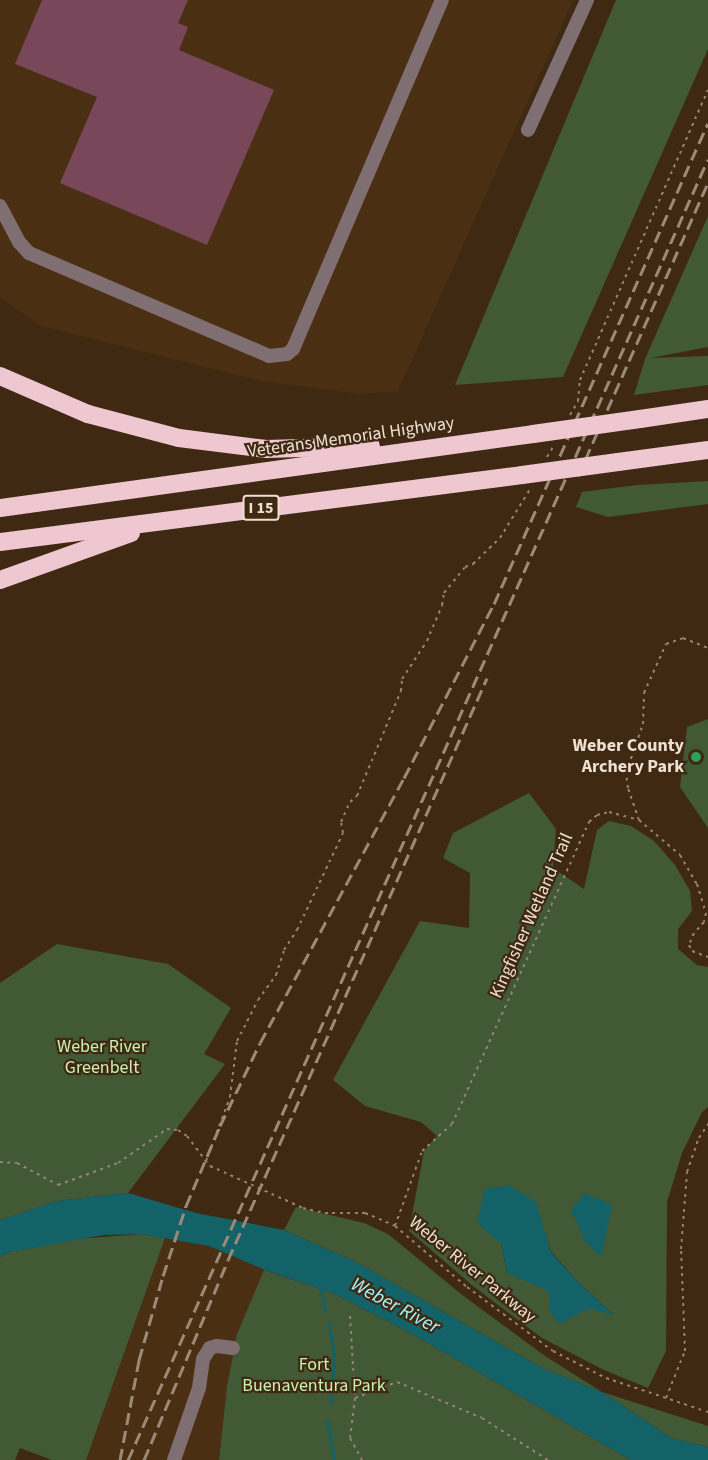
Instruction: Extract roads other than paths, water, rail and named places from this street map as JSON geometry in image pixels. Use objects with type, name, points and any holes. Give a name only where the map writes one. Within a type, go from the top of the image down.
[{"type":"highway","points":[[0,376],[88,414],[179,438],[266,449],[454,444]]},
{"type":"highway","name":"Veterans Memorial Highway","points":[[0,508],[708,409]]},
{"type":"highway","name":"I 15","points":[[0,542],[166,520],[528,479],[618,462],[708,450]]},
{"type":"highway","points":[[0,580],[166,520]]},
{"type":"street","points":[[0,206],[18,242],[29,254],[269,356],[287,354],[293,349],[442,0]]},
{"type":"street","points":[[528,130],[587,0]]},
{"type":"street","points":[[174,1460],[199,1388],[203,1359],[210,1348],[217,1346],[233,1348]]},
{"type":"water","points":[[509,1185],[536,1202],[551,1252],[576,1280],[615,1316],[590,1308],[559,1324],[549,1309],[549,1291],[507,1273],[501,1244],[477,1223],[485,1189]]},
{"type":"water","name":"Weber River","points":[[128,1193],[196,1213],[284,1230],[356,1262],[544,1369],[602,1392],[671,1438],[708,1447],[708,1460],[631,1460],[414,1335],[335,1294],[265,1270],[209,1246],[141,1234],[104,1235],[9,1252],[0,1257],[0,1220],[57,1201]]},
{"type":"water","points":[[585,1193],[612,1205],[601,1257],[585,1241],[571,1210]]},
{"type":"waterway","points":[[320,1288],[325,1310]]},
{"type":"waterway","points":[[329,1323],[334,1354],[331,1403]]},
{"type":"waterway","points":[[327,1420],[334,1460]]},
{"type":"railway","points":[[120,1460],[139,1360],[163,1276],[186,1206],[220,1126],[260,1043],[404,778],[494,604],[708,123]]},
{"type":"railway","points":[[128,1460],[708,159]]},
{"type":"railway","points":[[578,476],[708,182]]},
{"type":"railway","points":[[144,1460],[228,1260],[487,678]]},
{"type":"place","name":"Weber County Archery Park","points":[[696,757]]},
{"type":"park label","name":"Weber River Greenbelt","points":[[102,1058]]},
{"type":"park label","name":"Fort Buenaventura Park","points":[[314,1376]]}]
